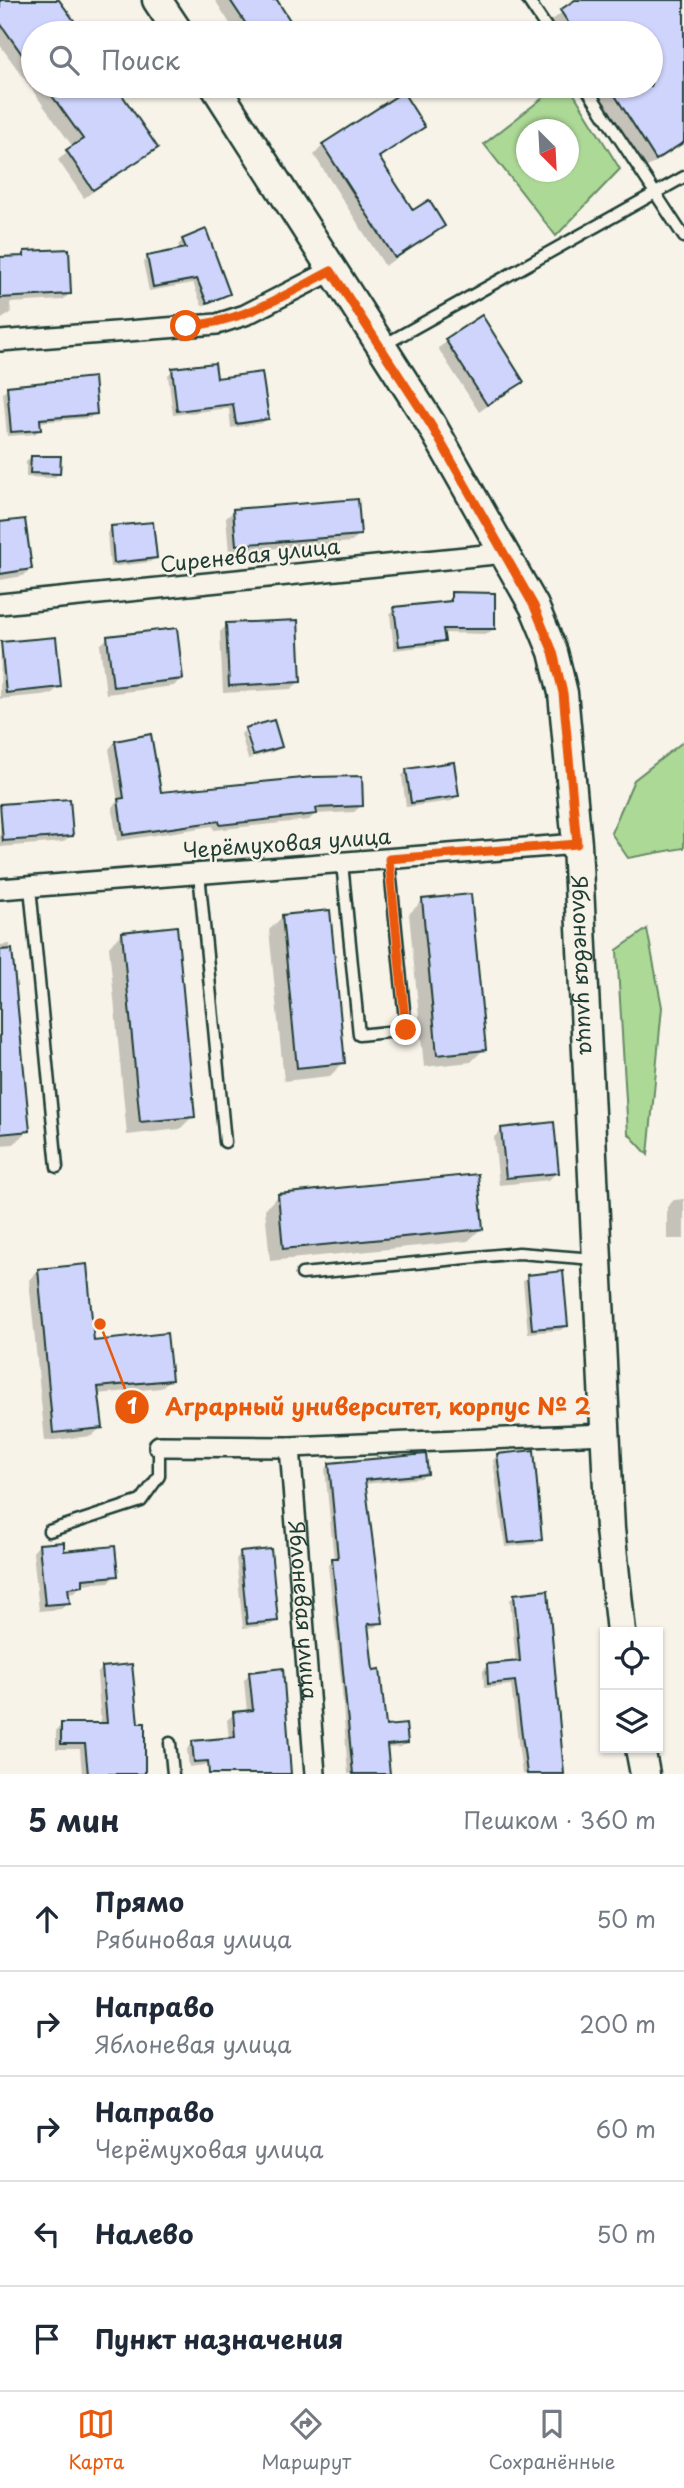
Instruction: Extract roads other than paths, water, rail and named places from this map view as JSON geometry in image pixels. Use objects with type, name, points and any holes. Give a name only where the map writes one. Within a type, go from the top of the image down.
[{"type":"street","points":[[157,0],[171,21]]},
{"type":"street","name":"Яблоневая улица","points":[[223,98],[431,425],[534,606],[553,652],[563,693],[577,844],[610,1529],[620,1627]]},
{"type":"street","points":[[0,341],[217,324],[245,315],[331,271]]},
{"type":"street","name":"Сиреневая улица","points":[[0,604],[505,553]]},
{"type":"street","name":"Черёмуховая улица","points":[[0,889],[577,844]]},
{"type":"street","points":[[159,1446],[290,1447],[606,1434]]},
{"type":"street","name":"Яблоневая улица","points":[[290,1447],[315,1774]]},
{"type":"street","points":[[641,1753],[645,1774]]},
{"type":"lane","points":[[528,0],[542,21]]},
{"type":"lane","points":[[592,98],[684,237]]},
{"type":"lane","points":[[380,346],[684,177]]},
{"type":"lane","points":[[342,863],[359,1035],[406,1030],[389,859]]},
{"type":"lane","points":[[199,873],[225,1142]]},
{"type":"lane","points":[[30,887],[57,1167]]},
{"type":"lane","points":[[302,1274],[519,1253],[597,1259]]},
{"type":"lane","points":[[49,1531],[141,1501],[159,1476],[159,1446]]},
{"type":"lane","points":[[170,1743],[173,1774]]},
{"type":"place","name":"Аграрный университет, корпус № 2","points":[[100,1324]]}]
